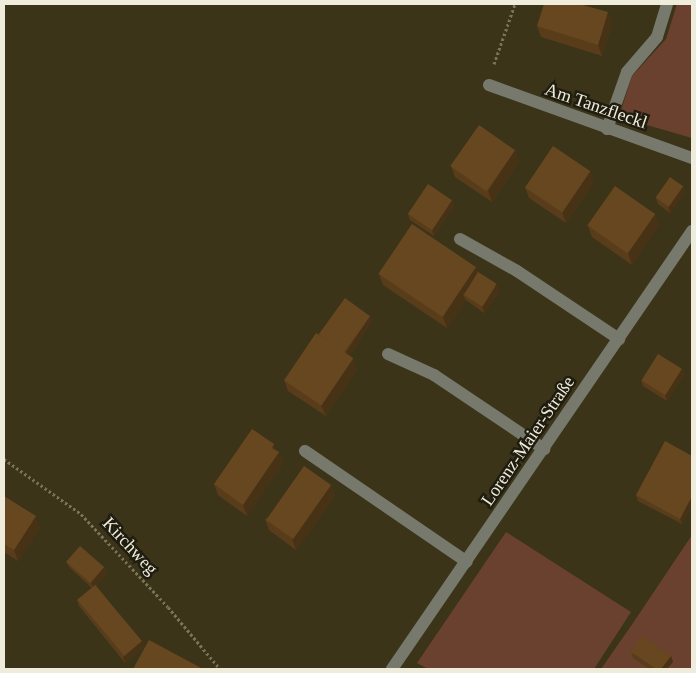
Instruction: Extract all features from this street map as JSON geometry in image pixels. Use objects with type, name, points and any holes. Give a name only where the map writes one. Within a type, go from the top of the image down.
[{"type":"street","points":[[608,130],[627,72],[657,37],[667,4]]},
{"type":"street","name":"Am Tanzfleckl","points":[[489,85],[608,130],[692,158]]},
{"type":"street","name":"Lorenz-Maier-Straße","points":[[392,669],[692,231]]},
{"type":"street","points":[[460,239],[517,271],[619,339]]},
{"type":"street","points":[[388,354],[434,376],[544,449]]},
{"type":"street","points":[[305,451],[467,562]]},
{"type":"path","points":[[489,85],[515,4]]},
{"type":"path","name":"Kirchweg","points":[[4,459],[82,514],[168,606],[220,669]]},
{"type":"shaded area","points":[[677,4],[692,4],[692,138],[619,117],[632,76],[666,39]]},
{"type":"shaded area","points":[[506,532],[631,612],[594,669],[428,669],[417,663]]},
{"type":"shaded area","points":[[692,535],[692,669],[601,669],[633,623]]},
{"type":"building","points":[[544,4],[579,4],[608,12],[598,45],[537,26]]},
{"type":"building","points":[[479,125],[515,150],[486,191],[450,166]]},
{"type":"building","points":[[553,146],[590,171],[562,213],[525,187]]},
{"type":"building","points":[[670,177],[683,186],[669,207],[656,197]]},
{"type":"building","points":[[428,184],[452,200],[432,230],[408,214]]},
{"type":"building","points":[[615,186],[655,214],[628,253],[587,225]]},
{"type":"building","points":[[412,224],[476,267],[442,317],[378,274]]},
{"type":"building","points":[[478,272],[497,284],[482,307],[464,295]]},
{"type":"building","points":[[345,298],[370,316],[344,353],[319,334]]},
{"type":"building","points":[[316,333],[353,358],[321,405],[284,380]]},
{"type":"building","points":[[658,354],[682,369],[665,395],[642,380]]},
{"type":"building","points":[[252,429],[274,444],[272,448],[279,452],[243,505],[214,484]]},
{"type":"building","points":[[665,441],[692,456],[692,496],[680,519],[636,495]]},
{"type":"building","points":[[304,466],[331,485],[293,539],[266,520]]},
{"type":"building","points":[[4,496],[36,516],[14,550],[4,544]]},
{"type":"building","points":[[80,546],[104,567],[90,583],[66,562]]},
{"type":"building","points":[[95,585],[142,641],[124,656],[77,600]]},
{"type":"building","points":[[642,636],[671,656],[661,669],[656,669],[631,652]]},
{"type":"building","points":[[149,640],[203,669],[133,669]]}]
